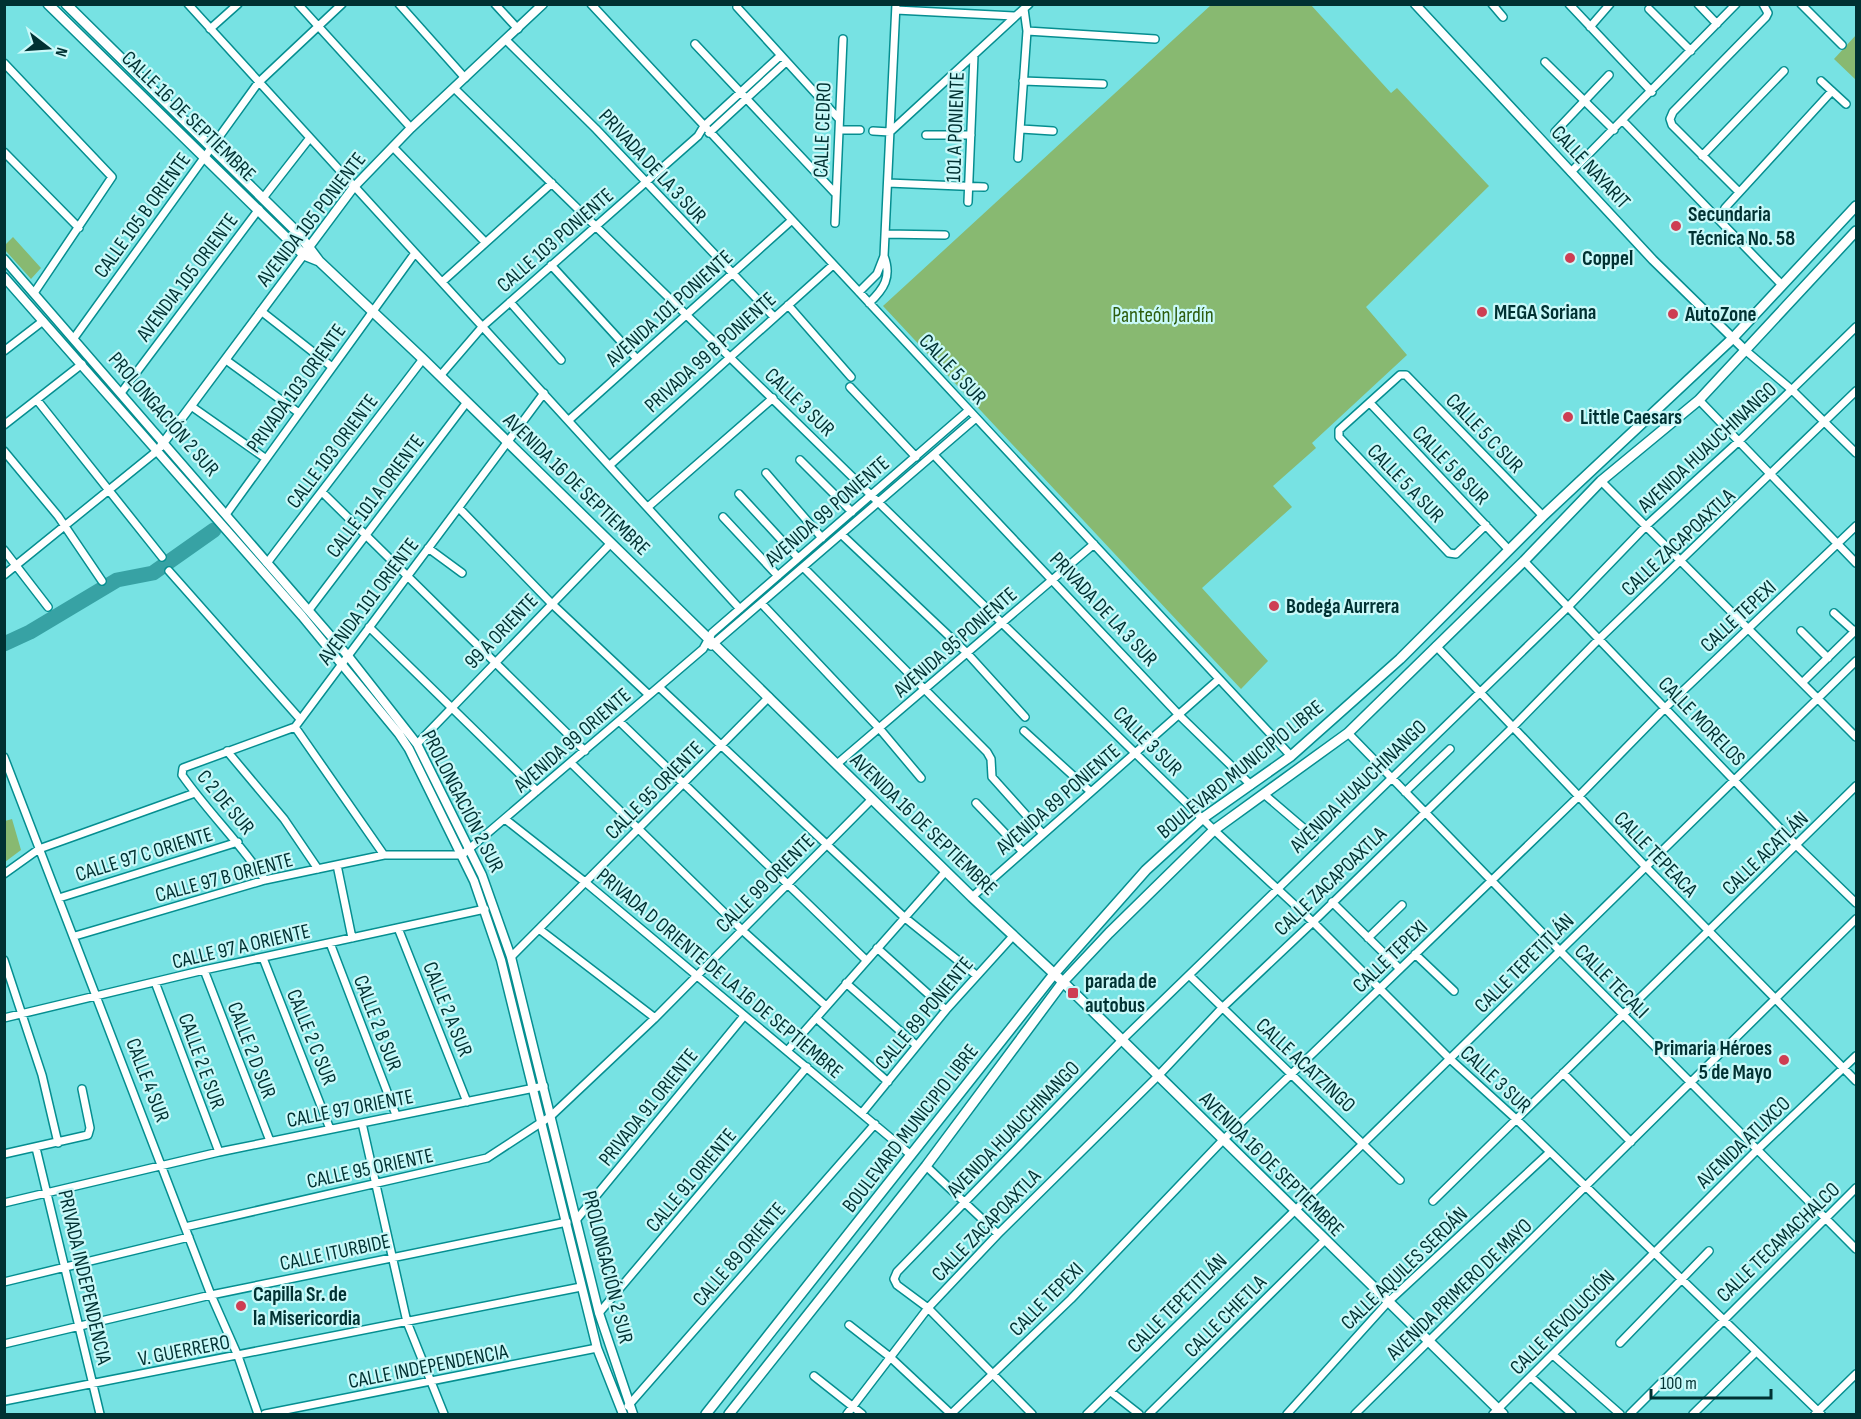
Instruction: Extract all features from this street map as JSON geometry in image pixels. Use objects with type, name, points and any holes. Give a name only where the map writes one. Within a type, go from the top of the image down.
[{"type":"main road","name":"CALLE 16 DE SEPTIEMBRE","points":[[48,4],[209,153],[263,198],[311,246]]},
{"type":"main road","name":"CALLE 16 DE SEPTIEMBRE","points":[[66,4],[304,255]]},
{"type":"main road","name":"BOULEVARD MUNICIPIO LIBRE","points":[[706,1414],[1054,974],[1146,870],[1203,818],[1291,756],[1400,659],[1543,516],[1732,339],[1857,206]]},
{"type":"main road","name":"BOULEVARD MUNICIPIO LIBRE","points":[[729,1414],[926,1166],[1063,982],[1214,830],[1348,733],[1524,561],[1600,481],[1699,400],[1856,234]]},
{"type":"main road","name":"AVENIDA 16 DE SEPTIEMBRE","points":[[311,246],[319,261],[423,358],[972,897],[1063,982],[1428,1341],[1498,1413]]},
{"type":"main road","name":"AVENIDA 16 DE SEPTIEMBRE","points":[[304,255],[319,261]]},
{"type":"street","points":[[188,4],[353,188],[416,253],[740,609]]},
{"type":"street","points":[[210,29],[238,4]]},
{"type":"street","points":[[298,4],[411,128]]},
{"type":"street","name":"CALLE 105 B ORIENTE","points":[[74,338],[258,83],[342,4]]},
{"type":"street","points":[[399,4],[465,78]]},
{"type":"street","points":[[495,4],[518,29]]},
{"type":"street","name":"AVENIDA 105 PONIENTE","points":[[157,451],[353,188],[411,128],[543,4]]},
{"type":"street","name":"CALLE 5 SUR","points":[[591,4],[1291,756]]},
{"type":"street","name":"CALLE NAYARIT","points":[[1415,4],[1571,172],[1745,350]]},
{"type":"street","points":[[1492,4],[1503,17]]},
{"type":"street","points":[[1569,4],[1652,92]]},
{"type":"street","points":[[1590,27],[1610,4]]},
{"type":"street","points":[[1698,4],[1717,24]]},
{"type":"street","points":[[1571,172],[1736,4]]},
{"type":"street","points":[[1739,192],[1672,125],[1670,119],[1673,112],[1766,16],[1768,13],[1763,4]]},
{"type":"street","points":[[1801,4],[1842,45]]},
{"type":"street","points":[[737,7],[839,119]]},
{"type":"street","points":[[869,303],[887,283],[885,234],[896,7],[1014,16]]},
{"type":"street","points":[[873,131],[890,132],[1014,16],[1027,7]]},
{"type":"street","points":[[1018,158],[1027,7]]},
{"type":"street","points":[[1649,9],[1691,51]]},
{"type":"street","points":[[1027,31],[1155,39]]},
{"type":"street","name":"CALLE CEDRO","points":[[834,223],[843,39]]},
{"type":"street","name":"PRIVADA DE LA 3 SUR","points":[[506,40],[646,182],[774,317]]},
{"type":"street","points":[[695,44],[836,194]]},
{"type":"street","name":"101 A PONIENTE","points":[[968,202],[974,55]]},
{"type":"street","name":"CALLE 103 PONIENTE","points":[[440,376],[483,326],[698,136],[704,126],[780,56]]},
{"type":"street","points":[[710,133],[786,62]]},
{"type":"street","points":[[1545,62],[1583,102],[1614,130]]},
{"type":"street","points":[[4,63],[112,177],[34,293]]},
{"type":"street","points":[[1702,156],[1784,71]]},
{"type":"street","points":[[1555,132],[1609,75]]},
{"type":"street","points":[[1023,81],[1103,84]]},
{"type":"street","points":[[1821,81],[1846,104]]},
{"type":"street","name":"CALLE 3 SUR","points":[[454,88],[1137,752],[1214,830],[1277,887],[1450,1059],[1516,1119],[1682,1279],[1818,1414]]},
{"type":"street","points":[[1725,208],[1832,91]]},
{"type":"street","points":[[1623,121],[1782,285]]},
{"type":"street","points":[[1021,129],[1053,131]]},
{"type":"street","points":[[838,130],[860,130]]},
{"type":"street","name":"CALLE 103 PONIENTE","points":[[698,136],[710,133]]},
{"type":"street","points":[[926,135],[971,135]]},
{"type":"street","points":[[263,198],[309,139]]},
{"type":"street","points":[[393,147],[485,242]]},
{"type":"street","points":[[4,152],[79,228]]},
{"type":"street","points":[[442,282],[552,183]]},
{"type":"street","points":[[888,183],[984,187]]},
{"type":"street","name":"AVENDIA 105 ORIENTE","points":[[121,393],[259,210]]},
{"type":"street","name":"AVENIDA 101 PONIENTE","points":[[569,420],[792,220]]},
{"type":"street","points":[[885,234],[945,235]]},
{"type":"street","points":[[372,311],[416,253]]},
{"type":"street","points":[[859,292],[877,274],[885,256]]},
{"type":"street","name":"PROLONGACIÓN 2 SUR","points":[[4,259],[227,513],[348,656],[417,744],[465,852],[501,960],[597,1348],[622,1414]]},
{"type":"street","name":"PRIVADA 99 B PONIENTE","points":[[610,465],[833,265]]},
{"type":"street","points":[[551,266],[637,359]]},
{"type":"street","name":"PROLONGACIÓN 2 SUR","points":[[4,276],[342,664],[409,749],[465,852],[482,875],[511,957],[599,1313],[633,1414]]},
{"type":"street","points":[[510,302],[561,360]]},
{"type":"street","points":[[788,305],[852,377]]},
{"type":"street","points":[[261,311],[332,367]]},
{"type":"street","name":"PRIVADA 103 ORIENTE","points":[[227,513],[372,311]]},
{"type":"street","points":[[4,351],[44,321]]},
{"type":"street","name":"AVENIDA HUAUCHINANGO","points":[[928,1308],[897,1285],[894,1279],[897,1272],[1122,1040],[1190,976],[1277,887],[1567,608],[1647,525],[1738,442],[1857,327]]},
{"type":"street","points":[[1745,350],[1792,390],[1857,453]]},
{"type":"street","name":"CALLE 103 ORIENTE","points":[[267,563],[423,358]]},
{"type":"street","points":[[226,360],[299,413]]},
{"type":"street","points":[[4,425],[82,364]]},
{"type":"street","name":"CALLE 5 C SUR","points":[[1370,403],[1403,374],[1543,516]]},
{"type":"street","points":[[850,387],[915,457]]},
{"type":"street","name":"CALLE ZACAPOAXTLA","points":[[847,1414],[928,1308],[998,1234],[1158,1076],[1221,1008],[1313,922],[1512,728],[1598,640],[1857,391]]},
{"type":"street","name":"AVENIDA 101 ORIENTE","points":[[295,727],[544,393]]},
{"type":"street","points":[[648,507],[773,399]]},
{"type":"street","points":[[37,400],[162,557]]},
{"type":"street","points":[[1699,400],[1857,563]]},
{"type":"street","name":"CALLE 101 A ORIENTE","points":[[309,610],[467,402]]},
{"type":"street","name":"CALLE 5 A SUR","points":[[1370,403],[1337,434],[1452,555],[1486,525]]},
{"type":"street","name":"CALLE 5 B SUR","points":[[1370,403],[1509,550]]},
{"type":"street","points":[[191,406],[265,458]]},
{"type":"street","name":"AVENIDA 99 PONIENTE","points":[[712,642],[740,609],[969,410]]},
{"type":"street","name":"AVENIDA 99 PONIENTE","points":[[712,642],[762,604],[976,418]]},
{"type":"street","points":[[4,451],[65,527],[102,581]]},
{"type":"street","points":[[4,575],[157,451]]},
{"type":"street","name":"PRIVADA DE LA 3 SUR","points":[[934,455],[1179,715],[1251,785]]},
{"type":"street","points":[[800,460],[852,512]]},
{"type":"street","points":[[766,474],[822,538]]},
{"type":"street","points":[[1600,481],[1647,525],[1681,562],[1857,737]]},
{"type":"street","points":[[322,492],[408,574],[585,751]]},
{"type":"street","points":[[739,494],[798,558]]},
{"type":"street","points":[[459,508],[551,603],[649,696]]},
{"type":"street","points":[[723,517],[778,576]]},
{"type":"street","name":"CALLE TEPEXI","points":[[951,1414],[1071,1299],[1223,1140],[1293,1075],[1578,797],[1666,707],[1857,526]]},
{"type":"street","points":[[842,535],[967,653],[1025,717]]},
{"type":"street","name":"99 A ORIENTE","points":[[417,744],[611,543]]},
{"type":"street","name":"AVENIDA 95 PONIENTE","points":[[837,764],[1094,544]]},
{"type":"street","points":[[428,548],[462,573]]},
{"type":"street","points":[[4,550],[48,607]]},
{"type":"street","name":"CALLE MORELOS","points":[[1524,561],[1796,845],[1857,903]]},
{"type":"street","points":[[804,568],[987,752],[991,759],[992,777],[1043,834]]},
{"type":"street","points":[[169,571],[300,719]]},
{"type":"street","points":[[755,596],[879,728],[921,778]]},
{"type":"street","points":[[1803,682],[1856,631],[1834,613]]},
{"type":"street","points":[[369,627],[537,791]]},
{"type":"street","points":[[1801,631],[1828,658]]},
{"type":"street","name":"AVENIDA 99 ORIENTE","points":[[465,852],[712,642]]},
{"type":"street","name":"CALLE TEPEACA","points":[[1436,646],[1578,797],[1857,1081]]},
{"type":"street","name":"CALLE TEPETITLÁN","points":[[1087,1414],[1734,778],[1857,661]]},
{"type":"street","name":"AVENIDA 89 PONIENTE","points":[[972,897],[1220,679]]},
{"type":"street","points":[[659,687],[723,744],[904,917],[976,975]]},
{"type":"street","name":"CALLE 95 ORIENTE","points":[[511,957],[769,698]]},
{"type":"street","points":[[619,721],[866,960]]},
{"type":"street","points":[[318,868],[284,819],[226,751],[295,727],[384,855]]},
{"type":"street","points":[[1024,731],[1091,792]]},
{"type":"street","name":"CALLE TECALI","points":[[1348,733],[1690,1083],[1857,1249]]},
{"type":"street","points":[[1406,792],[1450,749]]},
{"type":"street","name":"C 2 DE SUR","points":[[226,751],[185,765],[182,775],[238,842],[265,880]]},
{"type":"street","name":"CALLE 4 SUR","points":[[4,757],[98,995],[211,1295],[238,1356],[258,1414]]},
{"type":"street","points":[[571,763],[742,930],[826,1006]]},
{"type":"street","name":"CALLE ACATLÁN","points":[[1433,1201],[1857,786]]},
{"type":"street","points":[[4,873],[39,849],[195,793]]},
{"type":"street","points":[[1265,795],[1314,837]]},
{"type":"street","name":"CALLE 99 ORIENTE","points":[[551,1116],[655,1018],[872,799]]},
{"type":"street","points":[[976,803],[1023,852]]},
{"type":"street","name":"PRIVADA D ORIENTE DE LA 16 DE SEPTIEMBRE","points":[[505,819],[585,882],[911,1155]]},
{"type":"street","name":"CALLE 97 C ORIENTE","points":[[59,898],[238,842]]},
{"type":"street","name":"CALLE 97 B ORIENTE","points":[[75,936],[265,880],[318,868],[384,855],[465,852]]},
{"type":"street","points":[[337,865],[352,938]]},
{"type":"street","points":[[787,1051],[946,871]]},
{"type":"street","points":[[1332,902],[1400,969]]},
{"type":"street","points":[[1368,938],[1402,905]]},
{"type":"street","name":"CALLE 97 A ORIENTE","points":[[4,1018],[204,970],[485,909]]},
{"type":"street","name":"AVENIDA PRIMERO DE MAYO","points":[[1355,1414],[1587,1188],[1775,998],[1857,919]]},
{"type":"street","name":"CALLE 2 A SUR","points":[[398,928],[467,1102]]},
{"type":"street","points":[[539,928],[655,1018]]},
{"type":"street","name":"CALLE 89 PONIENTE","points":[[862,1113],[916,1045],[1013,936]]},
{"type":"street","name":"CALLE 2 B SUR","points":[[330,943],[396,1115]]},
{"type":"street","points":[[877,948],[946,1010]]},
{"type":"street","points":[[1415,954],[1454,991]]},
{"type":"street","name":"CALLE 2 C SUR","points":[[263,958],[330,1129]]},
{"type":"street","points":[[4,960],[42,1075],[58,1143]]},
{"type":"street","name":"CALLE 2 D SUR","points":[[204,970],[270,1141]]},
{"type":"street","name":"CALLE ACATZINGO","points":[[1190,976],[1365,1143],[1400,1180]]},
{"type":"street","name":"CALLE 2 E SUR","points":[[155,982],[219,1152]]},
{"type":"street","points":[[846,983],[916,1045]]},
{"type":"street","name":"PRIVADA 91 ORIENTE","points":[[577,1219],[744,1016]]},
{"type":"street","points":[[816,1018],[888,1082]]},
{"type":"street","name":"AVENIDA ATLIXCO","points":[[1654,1252],[1757,1150],[1857,1056]]},
{"type":"street","name":"CALLE 91 ORIENTE","points":[[599,1313],[807,1067]]},
{"type":"street","points":[[1563,1073],[1631,1142]]},
{"type":"street","name":"CALLE 97 ORIENTE","points":[[4,1203],[219,1152],[544,1086]]},
{"type":"street","points":[[4,1155],[86,1137],[90,1133],[82,1089]]},
{"type":"street","name":"CALLE 95 ORIENTE","points":[[185,1227],[480,1161],[551,1116]]},
{"type":"street","points":[[362,1123],[407,1322],[444,1414]]},
{"type":"street","name":"CALLE 89 ORIENTE","points":[[622,1414],[875,1124]]},
{"type":"street","name":"PRIVADA INDEPENDENCIA","points":[[36,1148],[49,1193],[78,1327],[100,1414]]},
{"type":"street","name":"CALLE AQUILES SERDÁN","points":[[1287,1414],[1388,1302],[1550,1152]]},
{"type":"street","points":[[926,1166],[998,1234]]},
{"type":"street","name":"CALLE TECAMACHALCO","points":[[1630,1414],[1857,1188]]},
{"type":"street","name":"CALLE ITURBIDE","points":[[4,1344],[211,1295],[567,1222]]},
{"type":"street","points":[[4,1282],[189,1237]]},
{"type":"street","name":"CALLE CHIETLA","points":[[1149,1414],[1324,1241]]},
{"type":"street","points":[[1620,1343],[1709,1251]]},
{"type":"street","name":"CALLE REVOLUCIÓN","points":[[1498,1413],[1654,1252]]},
{"type":"street","name":"V. GUERRERO","points":[[4,1401],[581,1287]]},
{"type":"street","points":[[928,1308],[1032,1414]]},
{"type":"street","points":[[849,1325],[890,1357],[951,1414]]},
{"type":"street","name":"CALLE INDEPENDENCIA","points":[[265,1414],[597,1348]]},
{"type":"street","points":[[1694,1414],[1755,1353]]},
{"type":"street","points":[[1553,1355],[1620,1414]]},
{"type":"street","points":[[1818,1414],[1857,1374]]},
{"type":"street","points":[[814,1376],[862,1414]]},
{"type":"street","points":[[1531,1377],[1572,1414]]},
{"type":"street","points":[[1111,1392],[1139,1414]]},
{"type":"green space","name":"Panteón Jardín","points":[[1211,5],[1311,5],[1391,93],[1397,88],[1489,186],[1366,307],[1407,355],[1312,443],[1316,448],[1273,486],[1292,507],[1202,588],[1268,661],[1241,689],[883,306]]},
{"type":"green space","points":[[1856,35],[1856,80],[1834,59]]},
{"type":"green space","points":[[13,237],[41,268],[31,279],[5,250],[5,245]]},
{"type":"green space","points":[[12,819],[21,850],[5,862],[5,821]]},
{"type":"waterway","points":[[4,644],[30,632],[117,580],[153,573],[214,530]]},
{"type":"waterway","points":[[4,643],[26,635],[121,579],[150,576],[213,532]]},
{"type":"place","name":"Secundaria Técnica No. 58","points":[[1676,226]]},
{"type":"place","name":"Coppel","points":[[1570,258]]},
{"type":"place","name":"MEGA Soriana","points":[[1482,312]]},
{"type":"place","name":"AutoZone","points":[[1673,314]]},
{"type":"place","name":"Little Caesars","points":[[1568,417]]},
{"type":"place","name":"Bodega Aurrera","points":[[1274,606]]},
{"type":"place","name":"parada de autobus","points":[[1073,993]]},
{"type":"place","name":"Primaria Héroes 5 de Mayo","points":[[1784,1060]]},
{"type":"place","name":"Capilla Sr. de la Misericordia","points":[[241,1306]]}]
